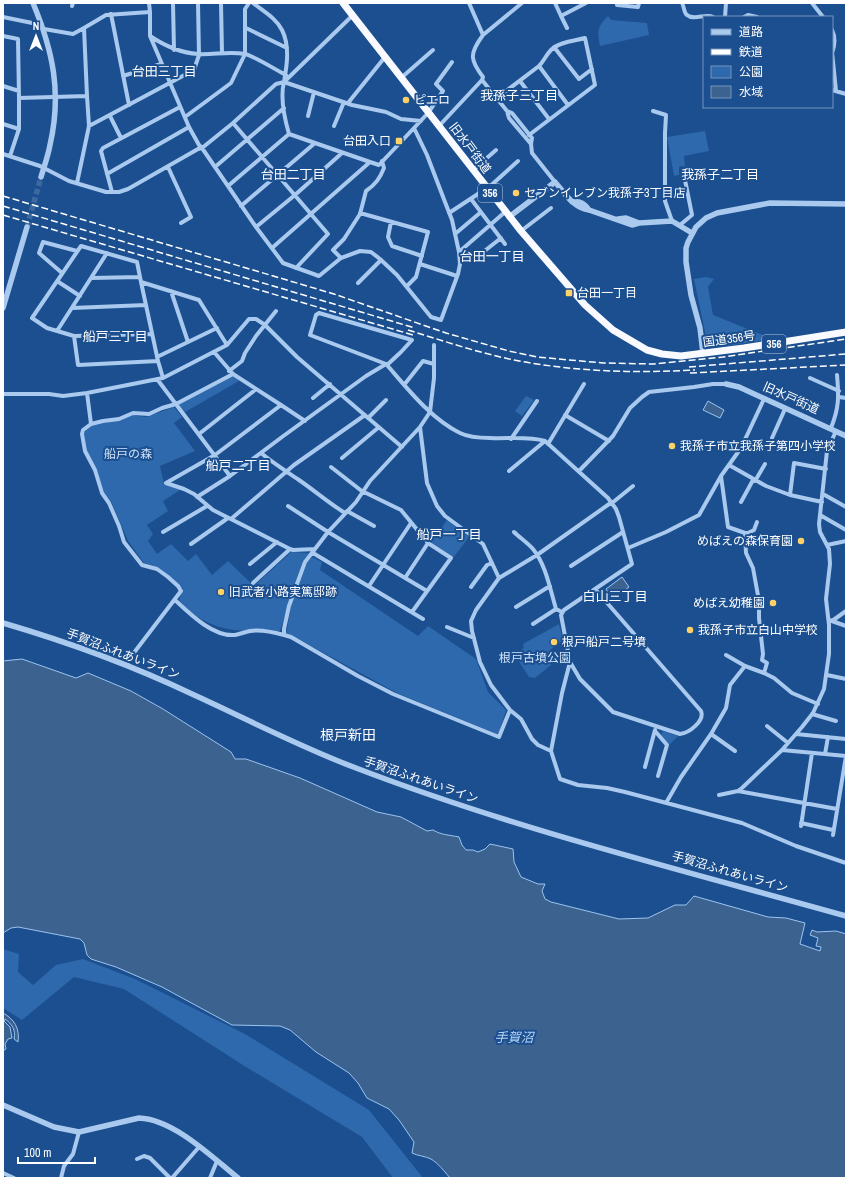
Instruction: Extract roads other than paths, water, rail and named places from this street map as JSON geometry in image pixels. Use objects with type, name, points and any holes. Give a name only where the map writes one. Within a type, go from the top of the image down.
[{"type":"highway","name":"旧水戸街道","points":[[343,3],[521,232],[566,284],[604,323],[613,330],[639,346],[662,354]]},
{"type":"highway","name":"国道356号","points":[[662,354],[681,356],[702,354],[846,332]]},
{"type":"street","points":[[33,3],[49,46],[56,98],[53,130],[41,178]]},
{"type":"street","points":[[149,3],[150,36],[189,127],[199,145],[241,206],[283,263],[319,276],[341,258],[360,251],[371,252],[407,286],[431,317],[441,320],[457,276],[460,264],[459,252],[449,213],[427,155],[414,128]]},
{"type":"street","points":[[173,3],[174,50]]},
{"type":"street","points":[[89,126],[194,70],[199,54],[198,3]]},
{"type":"street","points":[[221,3],[222,53]]},
{"type":"street","points":[[185,117],[230,83],[245,54],[245,9],[249,3]]},
{"type":"street","points":[[253,3],[272,17],[282,30],[286,42],[288,59],[284,82],[284,108],[285,122],[289,134]]},
{"type":"street","points":[[469,3],[483,35]]},
{"type":"street","points":[[439,126],[484,77],[474,65],[473,57],[476,45],[483,35],[522,3]]},
{"type":"street","points":[[554,3],[567,28]]},
{"type":"street","points":[[561,16],[586,3]]},
{"type":"street","points":[[617,3],[617,5],[638,8],[639,3]]},
{"type":"street","points":[[682,3],[688,16],[710,16]]},
{"type":"street","points":[[725,16],[726,3]]},
{"type":"street","points":[[812,3],[822,16]]},
{"type":"street","points":[[3,16],[25,20],[43,27],[73,34],[106,15],[150,12]]},
{"type":"street","points":[[111,14],[129,105]]},
{"type":"street","points":[[3,154],[44,167],[70,181],[106,192],[119,192],[128,189],[202,148],[233,123],[276,84],[284,82],[353,15]]},
{"type":"street","points":[[77,183],[89,126],[84,28]]},
{"type":"street","points":[[246,28],[286,48]]},
{"type":"street","points":[[833,32],[833,47]]},
{"type":"street","points":[[3,36],[18,39],[19,129],[10,156]]},
{"type":"street","points":[[150,36],[174,50],[182,52],[199,54],[245,54],[286,75]]},
{"type":"street","points":[[497,98],[540,66],[554,47],[585,38],[595,86],[529,135]]},
{"type":"street","points":[[554,47],[579,79],[592,69]]},
{"type":"street","points":[[401,78],[433,50]]},
{"type":"street","points":[[334,126],[346,102],[384,57]]},
{"type":"street","points":[[289,134],[379,165],[428,113],[443,91],[436,84],[452,62]]},
{"type":"street","points":[[123,76],[161,64]]},
{"type":"street","points":[[540,66],[568,105]]},
{"type":"street","points":[[833,71],[834,90],[846,94]]},
{"type":"street","points":[[482,80],[507,111],[509,118],[531,144]]},
{"type":"street","points":[[520,81],[549,119]]},
{"type":"street","points":[[284,82],[352,105],[386,112],[401,119],[421,120]]},
{"type":"street","points":[[3,86],[18,91]]},
{"type":"street","points":[[308,116],[314,92]]},
{"type":"street","points":[[19,98],[87,96]]},
{"type":"street","points":[[112,192],[102,151],[103,148],[180,107]]},
{"type":"street","points":[[215,167],[284,108]]},
{"type":"street","points":[[507,111],[512,113],[532,138],[532,154],[572,202],[583,209],[632,225],[639,223],[672,221],[692,233]]},
{"type":"street","points":[[653,111],[666,116],[664,133],[665,201],[672,221]]},
{"type":"street","points":[[110,116],[121,138]]},
{"type":"street","points":[[233,123],[328,234],[296,268]]},
{"type":"street","points":[[3,124],[19,129]]},
{"type":"street","points":[[107,174],[189,127]]},
{"type":"street","points":[[228,186],[289,134]]},
{"type":"street","points":[[241,206],[314,143]]},
{"type":"street","points":[[473,170],[496,150]]},
{"type":"street","points":[[256,227],[342,153]]},
{"type":"street","points":[[341,258],[333,250],[344,239],[360,213],[366,191],[374,185],[382,173],[384,168],[382,161]]},
{"type":"street","points":[[449,213],[487,189],[518,161]]},
{"type":"street","points":[[272,248],[370,162]]},
{"type":"street","points":[[168,167],[191,217],[182,223]]},
{"type":"street","points":[[680,225],[692,215],[683,170]]},
{"type":"street","points":[[459,252],[490,225],[555,182]]},
{"type":"street","points":[[471,199],[505,244]]},
{"type":"street","points":[[702,354],[700,328],[691,295],[686,262],[686,248],[692,233],[706,218],[722,211],[770,203],[846,204]]},
{"type":"street","points":[[521,232],[551,208]]},
{"type":"street","points":[[455,234],[481,212]]},
{"type":"street","points":[[360,213],[428,232],[416,277],[407,286]]},
{"type":"street","points":[[391,222],[388,237],[392,246],[422,256]]},
{"type":"street","points":[[3,308],[27,227]]},
{"type":"street","points":[[482,253],[501,238]]},
{"type":"street","points":[[62,273],[39,253],[43,242],[77,251]]},
{"type":"street","points":[[152,334],[74,336],[47,328],[32,318],[81,246],[137,262],[163,378]]},
{"type":"street","points":[[57,331],[108,253]]},
{"type":"street","points":[[358,283],[381,260]]},
{"type":"street","points":[[420,264],[457,276]]},
{"type":"street","points":[[91,278],[141,280],[199,300],[228,345]]},
{"type":"street","points":[[57,281],[80,296]]},
{"type":"street","points":[[171,291],[188,342]]},
{"type":"street","points":[[72,308],[146,305]]},
{"type":"street","points":[[229,371],[242,361],[245,353],[276,310]]},
{"type":"street","points":[[198,498],[261,454],[366,376],[387,364],[412,340],[319,313],[316,315],[310,335],[387,364],[404,385],[430,412],[461,434],[489,438],[536,439],[546,443],[579,471],[612,503],[619,517],[632,564],[595,588],[562,612],[561,618],[570,662],[580,679],[613,712],[683,734],[701,720],[702,713],[595,588]]},
{"type":"street","points":[[3,394],[49,394],[63,396],[87,393],[163,378],[228,345],[249,319],[256,319],[265,324],[297,357],[402,447]]},
{"type":"street","points":[[74,336],[78,365],[158,359],[217,328]]},
{"type":"street","points":[[284,635],[289,606],[305,562],[328,532],[363,492],[370,481],[420,427],[430,412],[434,345]]},
{"type":"street","points":[[214,352],[229,371],[255,390],[281,405],[304,421]]},
{"type":"street","points":[[404,385],[423,361],[434,364]]},
{"type":"street","points":[[126,665],[181,591],[178,586],[157,569],[146,568],[142,565],[124,542],[109,503],[102,492],[95,470],[85,451],[82,434],[83,430],[91,424],[119,419],[133,413],[149,414],[176,404],[233,374]]},
{"type":"street","points":[[719,796],[738,791],[782,750],[812,714],[824,689],[829,654],[830,620],[826,599],[830,564],[827,545],[819,529],[827,451],[837,411],[837,375]]},
{"type":"street","points":[[810,378],[838,391]]},
{"type":"street","points":[[157,379],[216,455],[230,476]]},
{"type":"street","points":[[313,398],[330,384]]},
{"type":"street","points":[[509,472],[546,443],[584,384]]},
{"type":"street","points":[[579,471],[609,441],[630,408],[642,396],[649,392],[694,388],[714,384],[726,384]]},
{"type":"street","name":"旧水戸街道","points":[[726,384],[739,387],[846,436]]},
{"type":"street","points":[[199,434],[255,390]]},
{"type":"street","points":[[87,393],[91,424]]},
{"type":"street","points":[[838,397],[846,398]]},
{"type":"street","points":[[628,548],[666,532],[699,515],[721,476],[741,448],[764,399]]},
{"type":"street","points":[[191,544],[229,519],[308,454],[366,416],[386,400]]},
{"type":"street","points":[[510,439],[537,401]]},
{"type":"street","points":[[281,405],[216,455],[166,483],[184,489],[207,506],[229,519],[290,549],[314,551],[423,619]]},
{"type":"street","points":[[772,438],[785,409]]},
{"type":"street","points":[[565,415],[609,441]]},
{"type":"street","points":[[342,458],[379,427]]},
{"type":"street","points":[[420,427],[427,483],[437,506],[445,516],[483,544],[499,578]]},
{"type":"street","points":[[261,454],[346,512],[374,526]]},
{"type":"street","points":[[790,495],[794,463],[826,469]]},
{"type":"street","points":[[741,502],[765,464]]},
{"type":"street","points":[[729,465],[754,480],[790,495],[822,502]]},
{"type":"street","points":[[331,467],[363,492],[401,510],[428,543],[451,558],[412,612]]},
{"type":"street","points":[[721,476],[728,527],[748,533],[754,530],[757,522]]},
{"type":"street","points":[[551,752],[535,742],[521,719],[510,710],[485,674],[480,662],[471,621],[476,610],[499,578],[537,555],[612,503],[633,486]]},
{"type":"street","points":[[823,494],[846,506]]},
{"type":"street","points":[[164,532],[207,506]]},
{"type":"street","points":[[288,506],[328,532],[427,591]]},
{"type":"street","points":[[820,516],[846,530]]},
{"type":"street","points":[[369,586],[411,522]]},
{"type":"street","points":[[514,532],[530,546],[537,555],[544,567],[556,609],[562,612]]},
{"type":"street","points":[[571,566],[623,532]]},
{"type":"street","points":[[745,533],[746,553],[754,568],[757,586],[759,602],[758,618],[763,654],[762,660],[767,663],[764,673]]},
{"type":"street","points":[[827,545],[846,541]]},
{"type":"street","points":[[250,564],[277,542]]},
{"type":"street","points":[[405,578],[428,543]]},
{"type":"street","points":[[253,583],[290,549]]},
{"type":"street","points":[[471,587],[487,565],[492,562]]},
{"type":"street","points":[[516,607],[550,586]]},
{"type":"street","points":[[175,600],[193,617],[214,630],[225,634],[236,635],[255,630],[270,631],[291,637],[358,676],[393,694],[499,737],[510,710]]},
{"type":"street","points":[[533,624],[556,609]]},
{"type":"street","points":[[830,620],[846,611]]},
{"type":"street","points":[[830,620],[846,626]]},
{"type":"street","name":"手賀沼ふれあいライン","points":[[3,623],[126,665],[191,693],[286,739],[354,768],[448,801],[518,824],[846,916]]},
{"type":"street","points":[[447,627],[474,638]]},
{"type":"street","points":[[726,655],[745,666],[774,678],[792,693],[818,704]]},
{"type":"street","points":[[570,662],[562,693],[551,752],[561,780],[578,785],[607,788],[625,792],[742,823],[796,846],[846,863]]},
{"type":"street","points":[[666,803],[711,734],[726,708],[730,685],[745,666]]},
{"type":"street","points":[[827,675],[846,679]]},
{"type":"street","points":[[812,714],[836,721]]},
{"type":"street","points":[[645,767],[656,726]]},
{"type":"street","points":[[767,726],[788,743]]},
{"type":"street","points":[[655,731],[667,745],[658,776]]},
{"type":"street","points":[[711,734],[735,752]]},
{"type":"street","points":[[796,734],[846,740]]},
{"type":"street","points":[[825,754],[828,737]]},
{"type":"street","points":[[782,750],[846,756],[833,832],[801,825],[812,753]]},
{"type":"street","points":[[738,791],[837,809]]},
{"type":"street","points":[[3,1106],[54,1127],[79,1132],[104,1127],[126,1120],[149,1118],[170,1127],[199,1147],[238,1178]]},
{"type":"street","points":[[60,1178],[64,1166],[73,1154],[79,1132]]},
{"type":"street","points":[[137,1159],[144,1156],[150,1158],[171,1178],[199,1147]]},
{"type":"street","points":[[210,1178],[217,1161]]},
{"type":"street","points":[[3,1173],[14,1178]]},
{"type":"water","points":[[708,401],[724,410],[720,418],[703,410]]},
{"type":"water","points":[[622,577],[629,587],[612,599],[606,589]]},
{"type":"water","name":"手賀沼","points":[[22,659],[76,678],[88,673],[131,691],[163,709],[231,752],[235,759],[246,759],[300,778],[377,812],[401,817],[427,831],[433,830],[442,834],[459,837],[466,850],[478,852],[485,849],[490,844],[513,849],[514,862],[521,877],[538,884],[545,884],[542,891],[545,899],[551,902],[619,919],[648,918],[675,905],[686,905],[694,896],[768,917],[786,918],[805,923],[800,944],[820,951],[821,947],[816,946],[818,938],[810,935],[812,930],[817,932],[836,931],[846,934],[846,1178],[450,1178],[434,1161],[412,1153],[414,1142],[399,1120],[389,1109],[367,1098],[358,1083],[349,1073],[316,1052],[290,1030],[280,1026],[232,1025],[162,987],[116,967],[91,959],[87,955],[84,943],[80,939],[18,927],[11,928],[3,933],[3,661]]},
{"type":"water","points":[[3,1013],[15,1024],[18,1032],[18,1042],[14,1039],[13,1028],[5,1019],[4,1021],[10,1027],[12,1038],[8,1039],[5,1044],[6,1049],[3,1051]]},
{"type":"tunnel","points":[[27,227],[41,177]]},
{"type":"railway","points":[[3,196],[334,294],[446,333],[509,351],[537,357],[603,363],[654,364],[723,357],[846,339]]},
{"type":"railway","points":[[3,206],[415,328]]},
{"type":"railway","points":[[3,215],[413,335]]},
{"type":"railway","points":[[408,330],[488,354],[557,367],[616,371],[695,370]]},
{"type":"railway","points":[[689,367],[846,354]]},
{"type":"railway","points":[[690,373],[846,365]]},
{"type":"place","name":"ピエロ","points":[[406,100]]},
{"type":"place","name":"台田入口","points":[[399,141]]},
{"type":"place","name":"セブンイレブン我孫子3丁目店","points":[[516,193]]},
{"type":"place","name":"台田一丁目","points":[[569,293]]},
{"type":"place","name":"我孫子市立我孫子第四小学校","points":[[672,446]]},
{"type":"place","name":"めばえの森保育園","points":[[801,541]]},
{"type":"place","name":"旧武者小路実篤邸跡","points":[[221,592]]},
{"type":"place","name":"めばえ幼稚園","points":[[773,603]]},
{"type":"place","name":"我孫子市立白山中学校","points":[[690,630]]},
{"type":"place","name":"根戸船戸二号墳","points":[[554,642]]},
{"type":"district","name":"台田三丁目","points":[[164,71]]},
{"type":"district","name":"我孫子三丁目","points":[[519,95]]},
{"type":"district","name":"台田二丁目","points":[[293,174]]},
{"type":"district","name":"我孫子二丁目","points":[[720,174]]},
{"type":"district","name":"台田一丁目","points":[[492,256]]},
{"type":"district","name":"船戸三丁目","points":[[115,336]]},
{"type":"district","name":"船戸二丁目","points":[[238,465]]},
{"type":"district","name":"船戸一丁目","points":[[449,534]]},
{"type":"district","name":"白山三丁目","points":[[615,596]]},
{"type":"district","name":"根戸新田","points":[[348,735]]},
{"type":"park label","name":"船戸の森","points":[[128,454]]},
{"type":"park label","name":"根戸古墳公園","points":[[535,658]]}]
